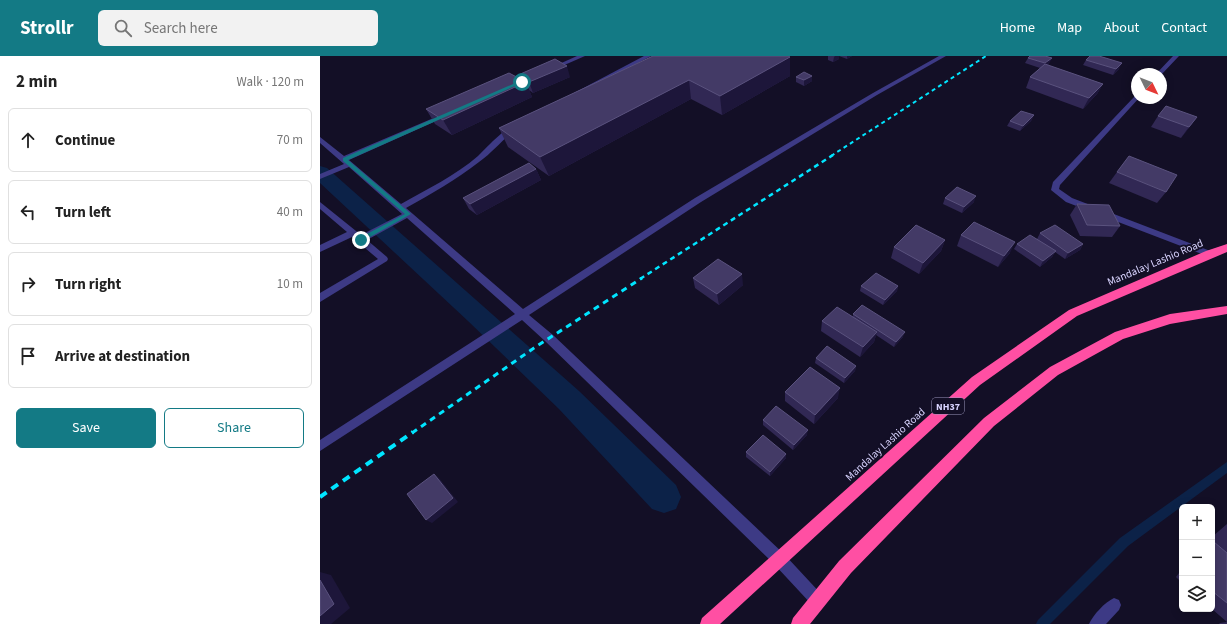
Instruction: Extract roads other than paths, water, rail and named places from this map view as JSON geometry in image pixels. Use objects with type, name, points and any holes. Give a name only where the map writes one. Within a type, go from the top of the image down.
[{"type":"highway","name":"Mandalay Lashio Road","points":[[708,624],[976,381],[1073,313],[1227,248]]},
{"type":"highway","points":[[799,624],[845,567],[989,422],[1054,371],[1119,335],[1170,319],[1227,310]]},
{"type":"street","points":[[542,73],[582,56]]},
{"type":"street","points":[[573,95],[648,56]]},
{"type":"street","points":[[320,446],[698,200],[942,56]]},
{"type":"street","points":[[1165,68],[1176,56]]},
{"type":"street","points":[[1131,103],[1056,184],[1055,190],[1069,200],[1210,254]]},
{"type":"street","points":[[320,177],[451,113]]},
{"type":"street","points":[[361,240],[455,177],[479,159],[505,134],[523,123]]},
{"type":"street","points":[[320,139],[403,213],[521,315],[550,338],[779,559],[818,601]]},
{"type":"street","points":[[320,205],[384,259],[320,298]]},
{"type":"street","points":[[320,249],[353,233]]},
{"type":"street","points":[[1096,624],[1114,605]]},
{"type":"waterway","points":[[320,172],[477,314],[569,400],[664,497]]},
{"type":"waterway","points":[[1042,624],[1124,542],[1227,467]]},
{"type":"railway","points":[[831,156],[986,56]]},
{"type":"railway","points":[[640,279],[833,155]]},
{"type":"railway","points":[[412,433],[534,348],[642,278]]},
{"type":"railway","points":[[320,497],[413,432]]}]
